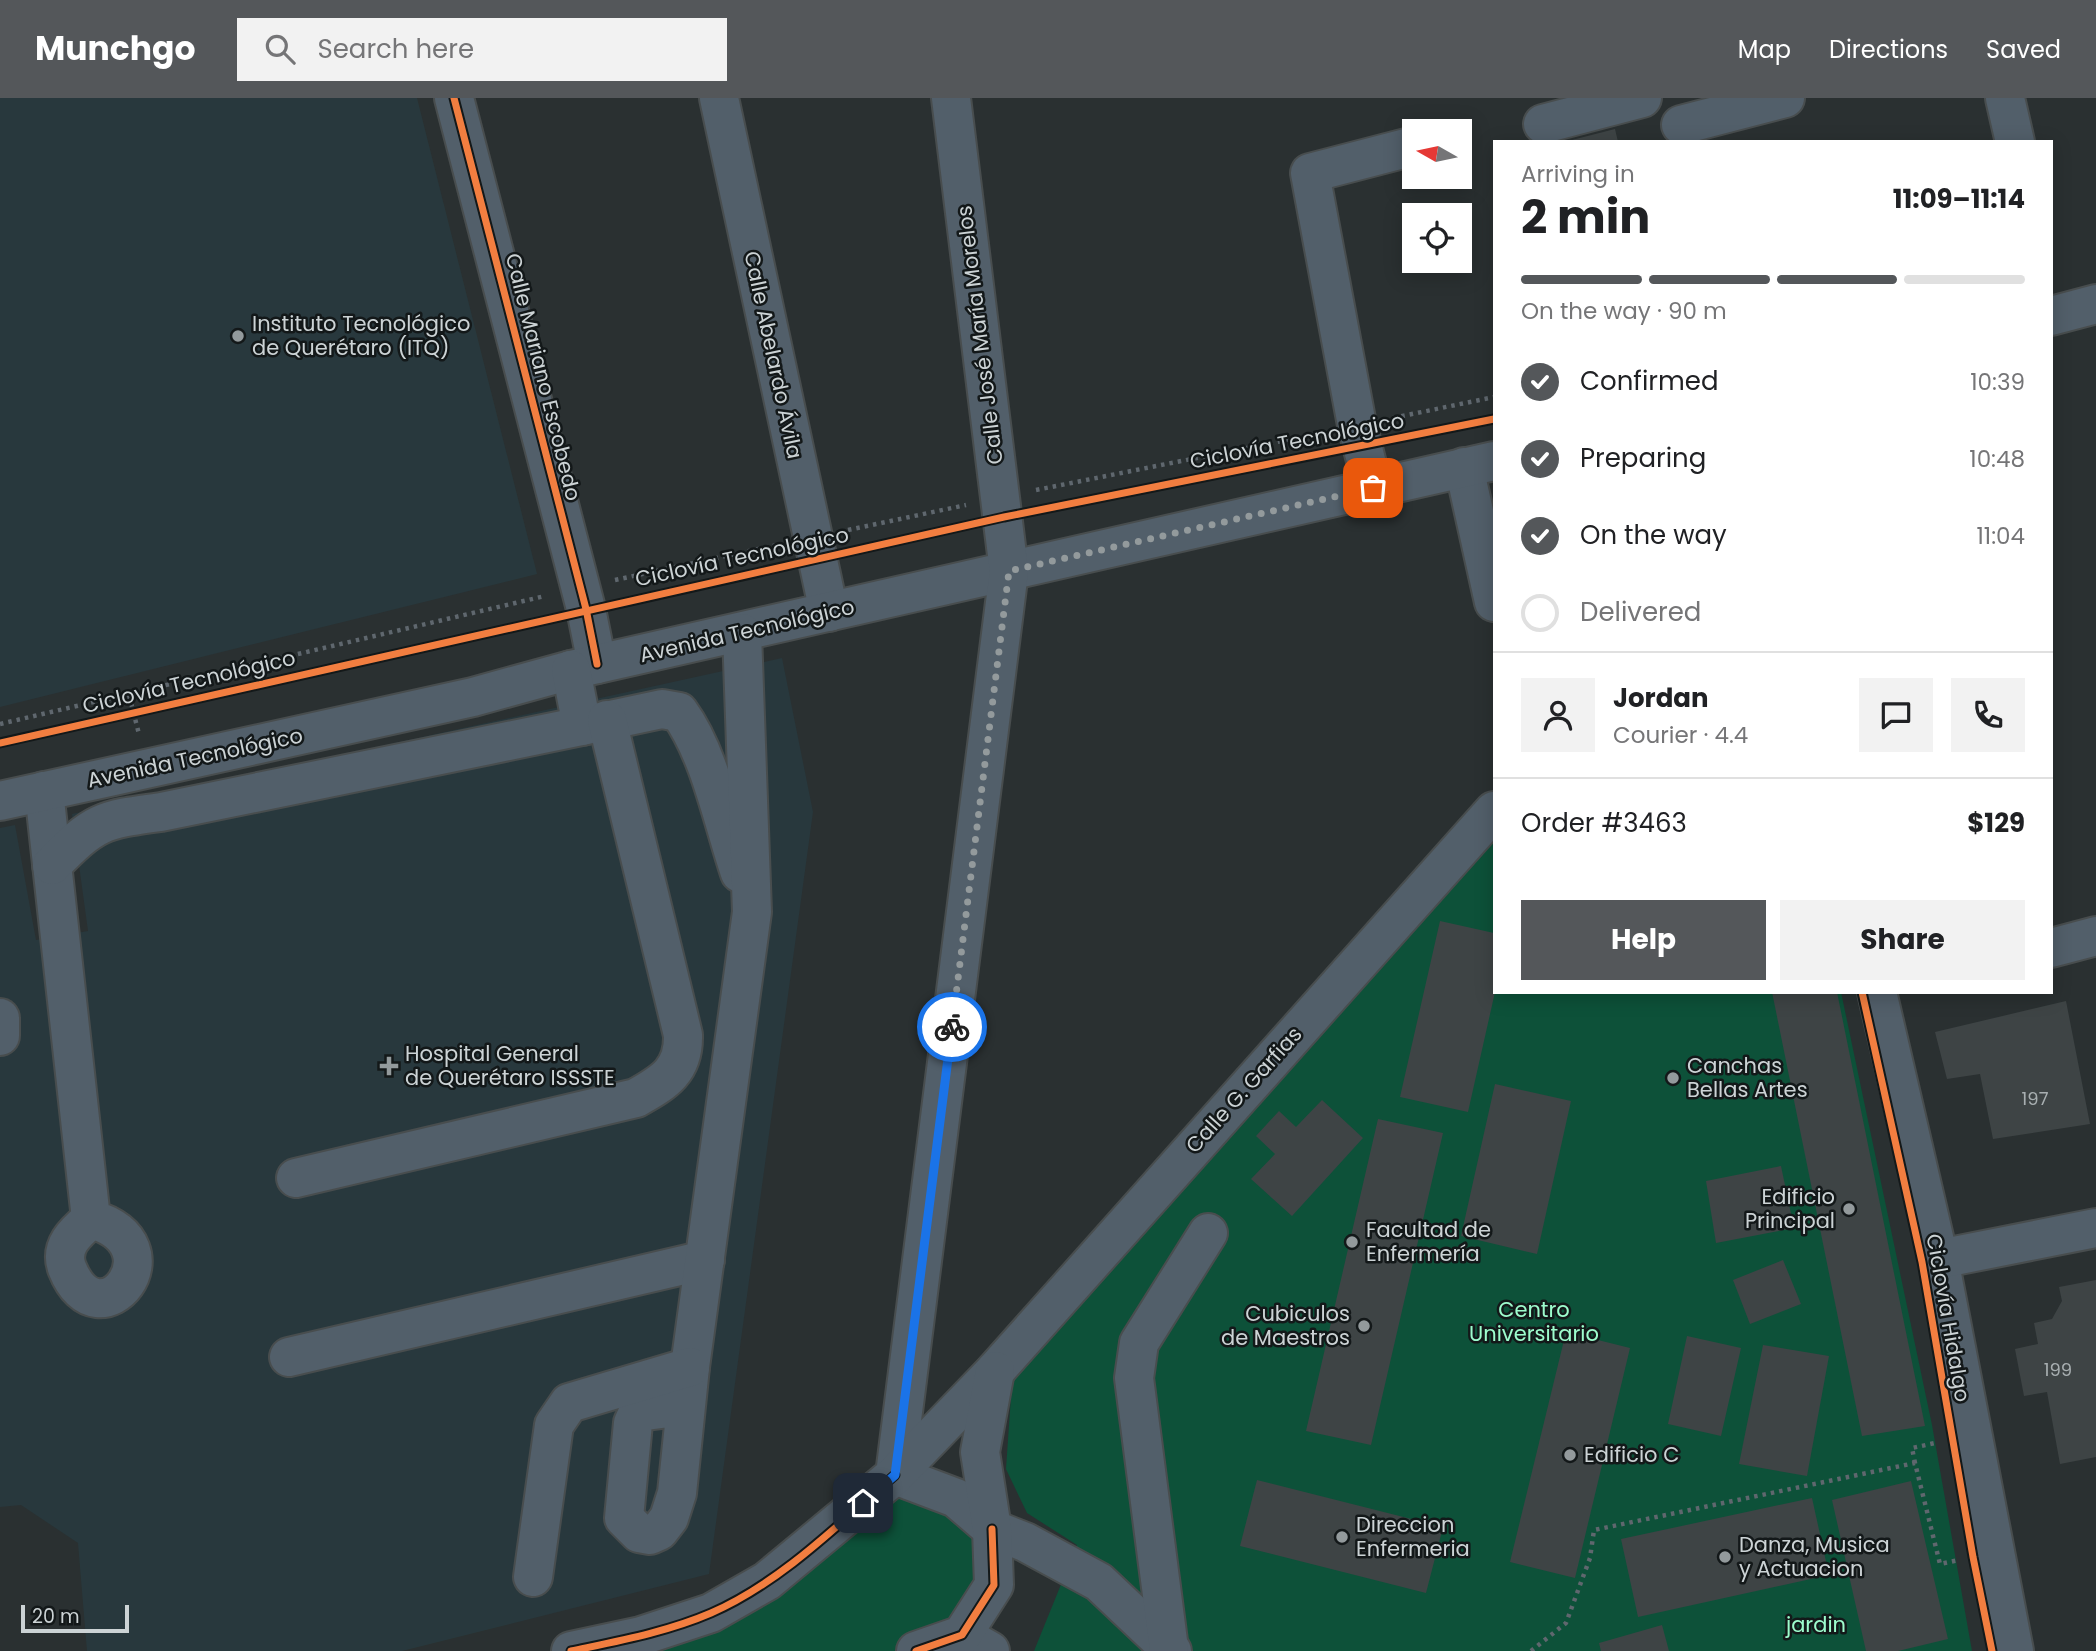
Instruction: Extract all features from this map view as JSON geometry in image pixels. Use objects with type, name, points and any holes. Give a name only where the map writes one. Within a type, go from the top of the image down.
[{"type":"street","name":"Calle Mariano Escobedo","points":[[296,1178],[636,1098],[660,1085],[678,1066],[684,1052],[683,1035],[595,723],[584,667],[579,588],[454,98]]},
{"type":"street","name":"Calle Abelardo Ávila","points":[[719,98],[829,612]]},
{"type":"street","name":"Calle José María Morelos","points":[[895,1475],[1009,571],[951,98]]},
{"type":"street","points":[[1543,124],[1642,98]]},
{"type":"street","points":[[1681,122],[1785,98]]},
{"type":"street","points":[[2005,98],[2015,140]]},
{"type":"street","points":[[1373,488],[1357,425],[1310,173],[1402,149]]},
{"type":"street","points":[[2053,315],[2096,304]]},
{"type":"street","points":[[1480,464],[1493,592]]},
{"type":"street","name":"Avenida Tecnológico","points":[[0,801],[473,697],[584,667],[1480,464]]},
{"type":"street","points":[[685,1406],[752,912],[742,633]]},
{"type":"street","points":[[52,865],[85,831],[106,821],[161,813],[662,709],[679,712],[690,727],[752,912]]},
{"type":"street","points":[[44,791],[92,1219]]},
{"type":"street","name":"Calle G. Garfias","points":[[571,1651],[641,1636],[711,1613],[767,1581],[895,1475],[995,1371],[1493,812]]},
{"type":"street","points":[[2053,947],[2096,936]]},
{"type":"street","points":[[1882,994],[1939,1259],[2014,1651]]},
{"type":"street","points":[[0,1018],[0,1036]]},
{"type":"street","points":[[1939,1259],[2096,1228]]},
{"type":"street","points":[[1169,1650],[1134,1378],[1139,1343],[1208,1233]]},
{"type":"street","points":[[289,1357],[705,1260]]},
{"type":"street","points":[[533,1577],[554,1425],[569,1403],[691,1367]]},
{"type":"street","points":[[916,1651],[976,1643],[994,1585],[992,1529],[980,1452],[995,1371]]},
{"type":"street","points":[[895,1475],[956,1498],[992,1529],[1025,1542],[1099,1582],[1169,1650]]},
{"type":"path","points":[[0,724],[579,588],[1493,397]]},
{"type":"path","points":[[1936,1443],[1912,1448],[1940,1564],[1995,1553]]},
{"type":"path","points":[[1531,1651],[1566,1623],[1590,1558],[1594,1530],[1915,1463]]},
{"type":"shaded area","name":"Instituto Tecnológico de Querétaro (ITQ)","points":[[0,98],[417,98],[537,574],[0,707]]},
{"type":"shaded area","name":"Hospital General de Querétaro ISSSTE","points":[[782,658],[813,812],[709,1574],[402,1651],[87,1651],[78,1543],[21,1505],[0,1507],[0,828],[15,825],[36,940],[88,931],[72,814]]},
{"type":"green space","name":"Centro Universitario","points":[[1493,843],[1493,994],[1841,994],[1932,1425],[1972,1651],[1034,1651],[1077,1545],[1027,1513],[1006,1469],[1012,1382]]},
{"type":"green space","points":[[895,1475],[956,1498],[994,1585],[916,1651],[571,1651],[655,1631]]},
{"type":"building","points":[[1615,129],[1618,140],[1572,140]]},
{"type":"building","points":[[1440,921],[1493,933],[1495,994],[1468,1112],[1400,1097]]},
{"type":"building","name":"Edificio Principal","points":[[1772,994],[1837,994],[1925,1426],[1862,1436]]},
{"type":"building","points":[[2066,1001],[2090,1124],[1993,1139],[1980,1074],[1947,1079],[1935,1032]]},
{"type":"building","points":[[1495,1084],[1571,1101],[1537,1254],[1461,1236]]},
{"type":"building","points":[[1322,1100],[1363,1138],[1292,1216],[1251,1179],[1275,1154],[1256,1136],[1279,1111],[1296,1127]]},
{"type":"building","name":"Cubiculos de Maestros","points":[[1378,1119],[1443,1133],[1371,1445],[1306,1431]]},
{"type":"building","points":[[1781,1166],[1794,1228],[1716,1243],[1706,1181]]},
{"type":"building","points":[[1783,1260],[1801,1304],[1750,1324],[1733,1280]]},
{"type":"building","points":[[2096,1280],[2096,1457],[2060,1464],[2047,1392],[2024,1396],[2015,1349],[2038,1344],[2034,1323],[2052,1319],[2062,1301],[2059,1287]]},
{"type":"building","name":"Edificio C","points":[[1566,1332],[1630,1348],[1575,1578],[1510,1562]]},
{"type":"building","points":[[1687,1336],[1741,1348],[1721,1436],[1668,1424]]},
{"type":"building","points":[[1763,1345],[1829,1356],[1807,1476],[1739,1464]]},
{"type":"building","name":"Direccion Enfermeria","points":[[1257,1480],[1443,1527],[1426,1593],[1240,1546]]},
{"type":"building","points":[[1911,1481],[1948,1639],[1898,1651],[1866,1651],[1832,1500]]},
{"type":"building","name":"Danza, Musica y Actuacion","points":[[1812,1498],[1829,1575],[1638,1617],[1621,1539]]},
{"type":"building","points":[[1662,1625],[1669,1651],[1601,1651],[1599,1643]]},
{"type":"cycle path","points":[[454,98],[586,609],[597,664]]},
{"type":"cycle path","name":"Ciclovía Tecnológico","points":[[0,743],[1004,517],[1493,419]]},
{"type":"cycle path","name":"Ciclovía Hidalgo","points":[[1862,994],[1922,1262],[1992,1651]]},
{"type":"cycle path","points":[[571,1651],[677,1626],[736,1600],[761,1586],[808,1551],[895,1475]]},
{"type":"cycle path","points":[[916,1651],[962,1635],[994,1585],[992,1529]]},
{"type":"way so far","points":[[952,1027],[1009,571],[1373,488]]},
{"type":"place","name":"Instituto Tecnológico de Querétaro (ITQ)","points":[[238,336]]},
{"type":"place","name":"Hospital General de Querétaro ISSSTE","points":[[389,1066]]},
{"type":"place","name":"Canchas Bellas Artes","points":[[1673,1078]]},
{"type":"place","name":"Edificio Principal","points":[[1849,1209]]},
{"type":"place","name":"Facultad de Enfermería","points":[[1352,1242]]},
{"type":"place","name":"Cubiculos de Maestros","points":[[1364,1326]]},
{"type":"place","name":"Edificio C","points":[[1570,1455]]},
{"type":"place","name":"Direccion Enfermeria","points":[[1342,1537]]},
{"type":"place","name":"Danza, Musica y Actuacion","points":[[1725,1557]]},
{"type":"route","points":[[863,1503],[895,1475],[952,1027]]},
{"type":"park label","name":"jardin","points":[[1816,1625]]}]
